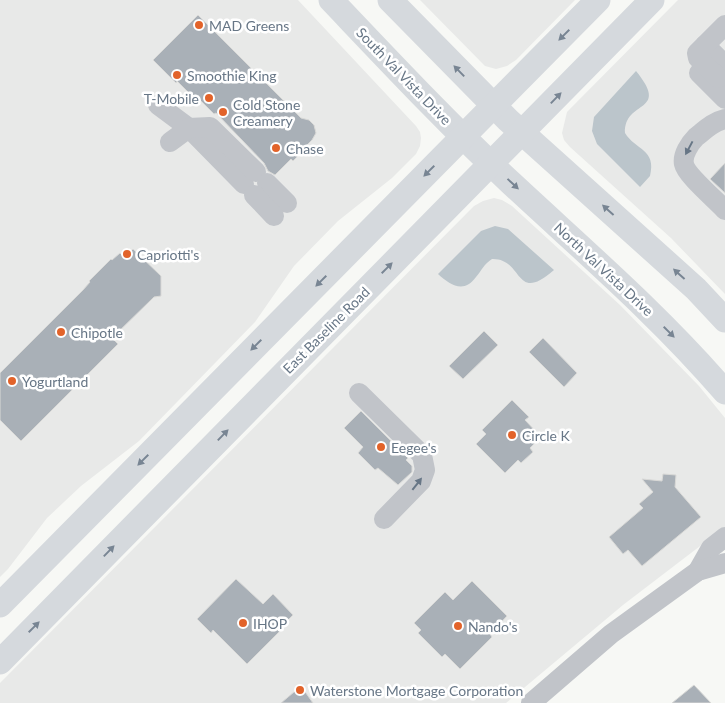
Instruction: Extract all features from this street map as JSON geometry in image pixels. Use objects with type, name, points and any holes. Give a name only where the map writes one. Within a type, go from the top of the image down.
[{"type":"main road","name":"South Val Vista Drive","points":[[331,0],[477,150]]},
{"type":"main road","points":[[390,0],[508,119],[696,289],[725,320]]},
{"type":"main road","name":"East Baseline Road","points":[[0,662],[508,119],[598,0]]},
{"type":"main road","name":"East Baseline Road","points":[[0,605],[508,119],[652,0]]},
{"type":"main road","name":"North Val Vista Drive","points":[[477,150],[640,302],[725,392]]},
{"type":"street","points":[[725,25],[692,58],[693,67],[725,99]]},
{"type":"street","points":[[701,49],[722,72]]},
{"type":"street","points":[[158,105],[195,127],[281,210]]},
{"type":"street","points":[[725,119],[715,121],[694,139],[686,152],[683,162],[686,171],[725,210]]},
{"type":"street","points":[[170,142],[195,127]]},
{"type":"street","points":[[359,393],[422,454],[425,470],[421,481],[384,519]]},
{"type":"street","points":[[698,571],[711,548],[725,537]]},
{"type":"street","points":[[531,703],[611,634],[698,571],[725,563]]},
{"type":"shaded area","points":[[0,0],[298,0],[416,126],[421,138],[416,154],[392,178],[338,221],[294,266],[255,322],[139,441],[81,486],[47,518],[0,577]]},
{"type":"shaded area","points":[[420,0],[575,0],[516,60],[507,66],[496,69],[485,66]]},
{"type":"shaded area","points":[[678,0],[725,0],[725,294],[671,238],[570,147],[564,140],[562,133],[567,112]]},
{"type":"shaded area","points":[[636,71],[646,85],[649,94],[648,101],[631,115],[627,122],[625,133],[629,139],[648,155],[650,160],[650,176],[640,187],[597,144],[592,131],[594,117]]},
{"type":"shaded area","points":[[494,198],[512,206],[620,305],[699,386],[725,418],[725,527],[623,605],[506,703],[0,703],[0,683],[474,206]]},
{"type":"shaded area","points":[[495,226],[508,229],[554,270],[541,280],[532,283],[525,282],[510,265],[492,259],[467,285],[457,286],[447,282],[438,274],[481,231]]},
{"type":"building","points":[[198,15],[301,118],[309,120],[314,125],[316,133],[312,140],[293,161],[291,159],[275,175],[268,171],[264,163],[216,113],[214,114],[198,98],[196,100],[153,60]]},
{"type":"building","points":[[725,163],[725,193],[710,179]]},
{"type":"building","points":[[128,248],[131,251],[133,249],[161,276],[161,296],[154,297],[112,338],[118,344],[21,441],[0,420],[0,373],[83,290],[89,281],[111,259],[120,253],[122,255]]},
{"type":"building","points":[[484,331],[498,345],[463,379],[449,366]]},
{"type":"building","name":"Circle K","points":[[543,338],[577,373],[564,387],[529,352]]},
{"type":"building","name":"Circle K","points":[[512,400],[529,417],[525,420],[541,437],[530,448],[533,452],[521,463],[518,460],[505,473],[476,444],[486,434],[482,430]]},
{"type":"building","name":"Eegee's","points":[[361,411],[408,458],[406,460],[412,466],[412,472],[398,485],[378,468],[375,470],[358,453],[363,447],[344,428]]},
{"type":"building","points":[[663,474],[676,475],[675,487],[701,517],[642,566],[628,550],[623,554],[609,537],[643,508],[639,504],[653,492],[642,479],[662,481]]},
{"type":"building","name":"IHOP","points":[[236,579],[263,604],[273,594],[293,615],[281,627],[282,629],[247,664],[213,630],[211,633],[197,619]]},
{"type":"building","name":"Nando's","points":[[472,581],[507,616],[490,634],[492,637],[460,669],[445,654],[442,657],[418,633],[421,630],[414,623],[445,592],[453,600]]},
{"type":"building","points":[[694,685],[711,703],[672,703]]},
{"type":"building","name":"Waterstone Mortgage Corporation","points":[[301,686],[313,703],[281,703]]},
{"type":"place","name":"MAD Greens","points":[[199,25]]},
{"type":"place","name":"Smoothie King","points":[[177,75]]},
{"type":"place","name":"T-Mobile","points":[[209,98]]},
{"type":"place","name":"Cold Stone Creamery","points":[[223,112]]},
{"type":"place","name":"Chase","points":[[276,148]]},
{"type":"place","name":"Capriotti's","points":[[127,254]]},
{"type":"place","name":"Chipotle","points":[[61,332]]},
{"type":"place","name":"Yogurtland","points":[[12,381]]},
{"type":"place","name":"Circle K","points":[[512,435]]},
{"type":"place","name":"Eegee's","points":[[381,447]]},
{"type":"place","name":"IHOP","points":[[243,623]]},
{"type":"place","name":"Nando's","points":[[458,626]]},
{"type":"place","name":"Waterstone Mortgage Corporation","points":[[300,690]]}]
